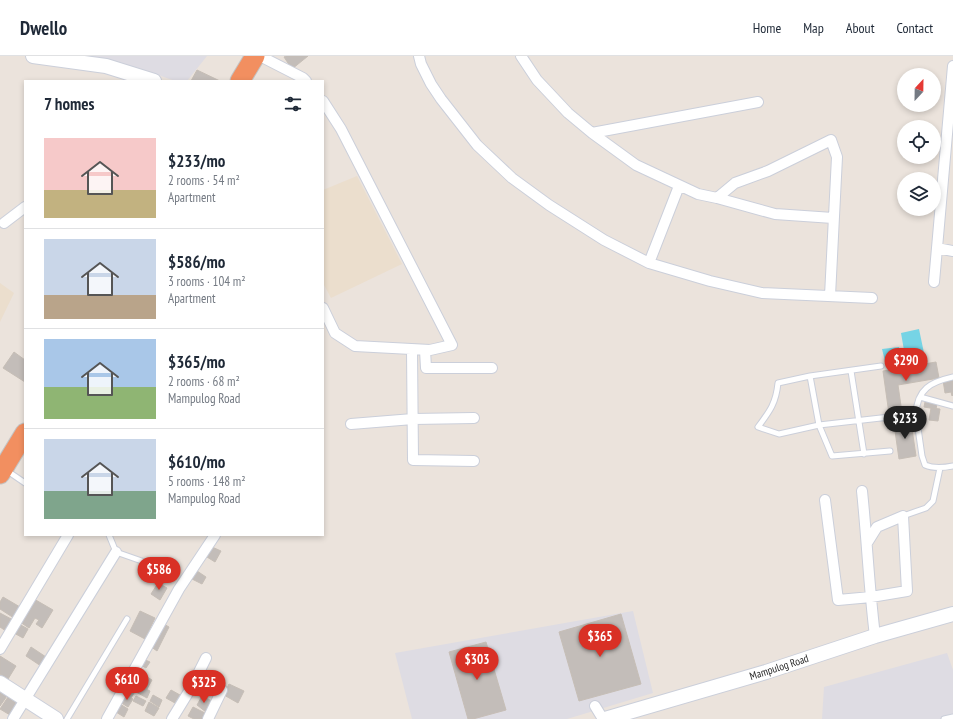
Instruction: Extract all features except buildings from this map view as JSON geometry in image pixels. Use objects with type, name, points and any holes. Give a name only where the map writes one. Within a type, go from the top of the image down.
[{"type":"highway","points":[[241,80],[255,56]]},
{"type":"highway","points":[[2,471],[24,435]]},
{"type":"street","points":[[33,56],[106,66],[151,80]]},
{"type":"street","points":[[260,56],[304,80]]},
{"type":"street","points":[[419,56],[421,64],[441,99],[477,145],[512,178],[549,206],[604,240],[649,263],[710,281],[762,293],[872,298]]},
{"type":"street","points":[[522,56],[537,80],[568,113],[636,165],[698,194],[775,214],[833,218]]},
{"type":"street","points":[[934,282],[938,248],[948,192],[953,66]]},
{"type":"street","points":[[592,132],[758,102]]},
{"type":"street","points":[[324,103],[341,129],[452,345],[425,350],[355,346],[335,333],[324,310]]},
{"type":"street","points":[[717,198],[735,183],[768,171],[831,140],[837,157],[830,296]]},
{"type":"street","points":[[649,263],[679,186]]},
{"type":"street","points":[[4,223],[24,208]]},
{"type":"street","points":[[938,248],[953,251]]},
{"type":"street","points":[[412,350],[413,460],[474,461]]},
{"type":"street","points":[[425,350],[426,368],[492,368]]},
{"type":"street","points":[[351,424],[413,419],[474,418]]},
{"type":"street","points":[[862,491],[875,636]]},
{"type":"street","points":[[825,500],[838,600],[871,597],[907,591],[903,516],[877,527],[867,543]]},
{"type":"street","points":[[0,649],[67,536]]},
{"type":"street","points":[[107,719],[178,589],[214,536]]},
{"type":"street","points":[[13,719],[116,552]]},
{"type":"street","name":"Mampulog Road","points":[[604,719],[766,672],[875,636],[953,614]]},
{"type":"street","points":[[172,719],[191,688],[206,658]]},
{"type":"street","points":[[0,683],[56,719]]},
{"type":"street","points":[[208,719],[222,690]]},
{"type":"street","points":[[595,706],[604,719]]},
{"type":"lane","points":[[881,366],[810,376],[778,383],[776,397],[769,412],[758,427],[779,434],[819,425],[916,414]]},
{"type":"lane","points":[[851,370],[864,454]]},
{"type":"lane","points":[[810,376],[819,425],[832,456],[890,451]]},
{"type":"lane","points":[[953,377],[936,381],[923,391],[916,403],[916,414],[922,456],[925,465],[940,468],[953,466]]},
{"type":"lane","points":[[920,398],[953,406]]},
{"type":"lane","points":[[903,516],[926,508],[933,500],[940,468]]},
{"type":"lane","points":[[2,471],[24,482]]},
{"type":"lane","points":[[109,536],[116,552],[156,566]]},
{"type":"lane","points":[[68,719],[127,619]]},
{"type":"lane","points":[[944,719],[953,717]]},
{"type":"shaded area","points":[[74,56],[207,56],[188,80],[172,80],[142,69]]},
{"type":"shaded area","points":[[357,176],[402,264],[331,298],[324,285],[324,190]]},
{"type":"shaded area","points":[[0,283],[14,293],[0,322]]},
{"type":"shaded area","points":[[633,611],[653,693],[567,719],[412,719],[395,653]]},
{"type":"shaded area","points":[[947,653],[953,670],[953,719],[822,719],[824,687]]},
{"type":"water","points":[[919,329],[924,353],[905,356],[901,333]]},
{"type":"water","points":[[899,347],[901,359],[885,361],[882,349]]}]
